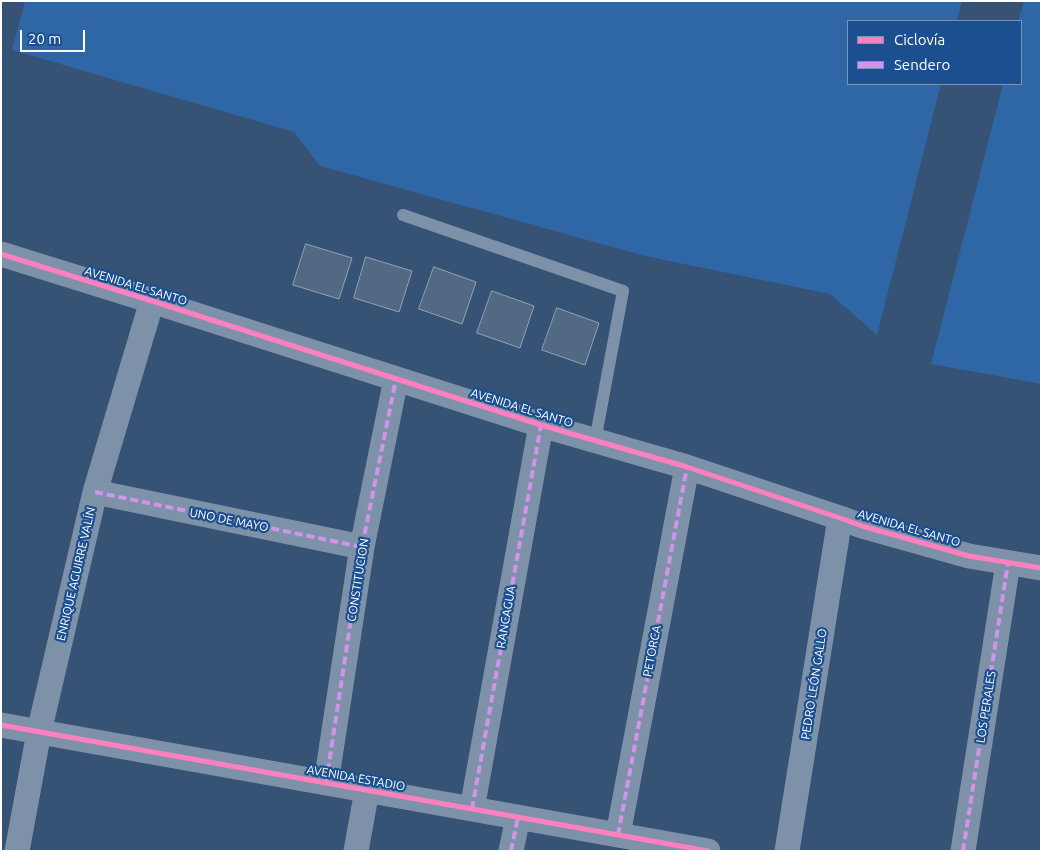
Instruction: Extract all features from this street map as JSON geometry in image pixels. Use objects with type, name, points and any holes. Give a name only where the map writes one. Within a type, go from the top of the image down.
[{"type":"street","name":"AVENIDA EL SANTO","points":[[1,254],[541,425],[687,467],[862,526],[969,556],[1041,568]]},
{"type":"street","name":"ENRIQUE AGUIRRE VALÍN","points":[[17,851],[39,732],[95,492],[152,301]]},
{"type":"street","name":"CONSTITUCION","points":[[326,783],[362,547],[396,379]]},
{"type":"street","name":"RANCAGUA","points":[[472,809],[541,425]]},
{"type":"street","name":"PETORCA","points":[[618,835],[687,467]]},
{"type":"street","name":"UNO DE MAYO","points":[[95,492],[362,547]]},
{"type":"street","name":"PEDRO LEÓN GALLO","points":[[787,851],[840,518]]},
{"type":"street","name":"LOS PERALES","points":[[963,851],[1008,563]]},
{"type":"street","name":"AVENIDA ESTADIO","points":[[1,725],[708,851]]},
{"type":"street","points":[[356,851],[367,790]]},
{"type":"street","points":[[511,851],[518,817]]},
{"type":"lane","points":[[403,215],[623,291],[595,441]]},
{"type":"shaded area","points":[[25,1],[962,1],[957,20],[847,20],[847,85],[941,85],[877,335],[830,294],[645,256],[320,166],[294,132],[12,50]]},
{"type":"shaded area","points":[[1024,1],[1041,1],[1041,384],[931,364],[1003,85],[1022,85],[1022,20],[1018,20]]},
{"type":"building","points":[[306,244],[352,258],[339,299],[293,285]]},
{"type":"building","points":[[366,257],[412,271],[399,312],[354,298]]},
{"type":"building","points":[[434,267],[476,282],[462,324],[419,309]]},
{"type":"building","points":[[492,291],[534,306],[520,348],[477,333]]},
{"type":"building","points":[[557,308],[599,323],[585,365],[542,350]]},
{"type":"marked path","points":[[326,783],[362,547],[396,379]]},
{"type":"marked path","points":[[472,809],[541,425]]},
{"type":"marked path","points":[[618,835],[687,467]]},
{"type":"marked path","points":[[95,492],[362,547]]},
{"type":"marked path","points":[[963,851],[1008,563]]},
{"type":"marked path","points":[[511,851],[518,817]]},
{"type":"cycle path","points":[[1,254],[541,425],[687,467],[862,526],[969,556],[1041,568]]},
{"type":"cycle path","points":[[1,725],[708,851]]}]
